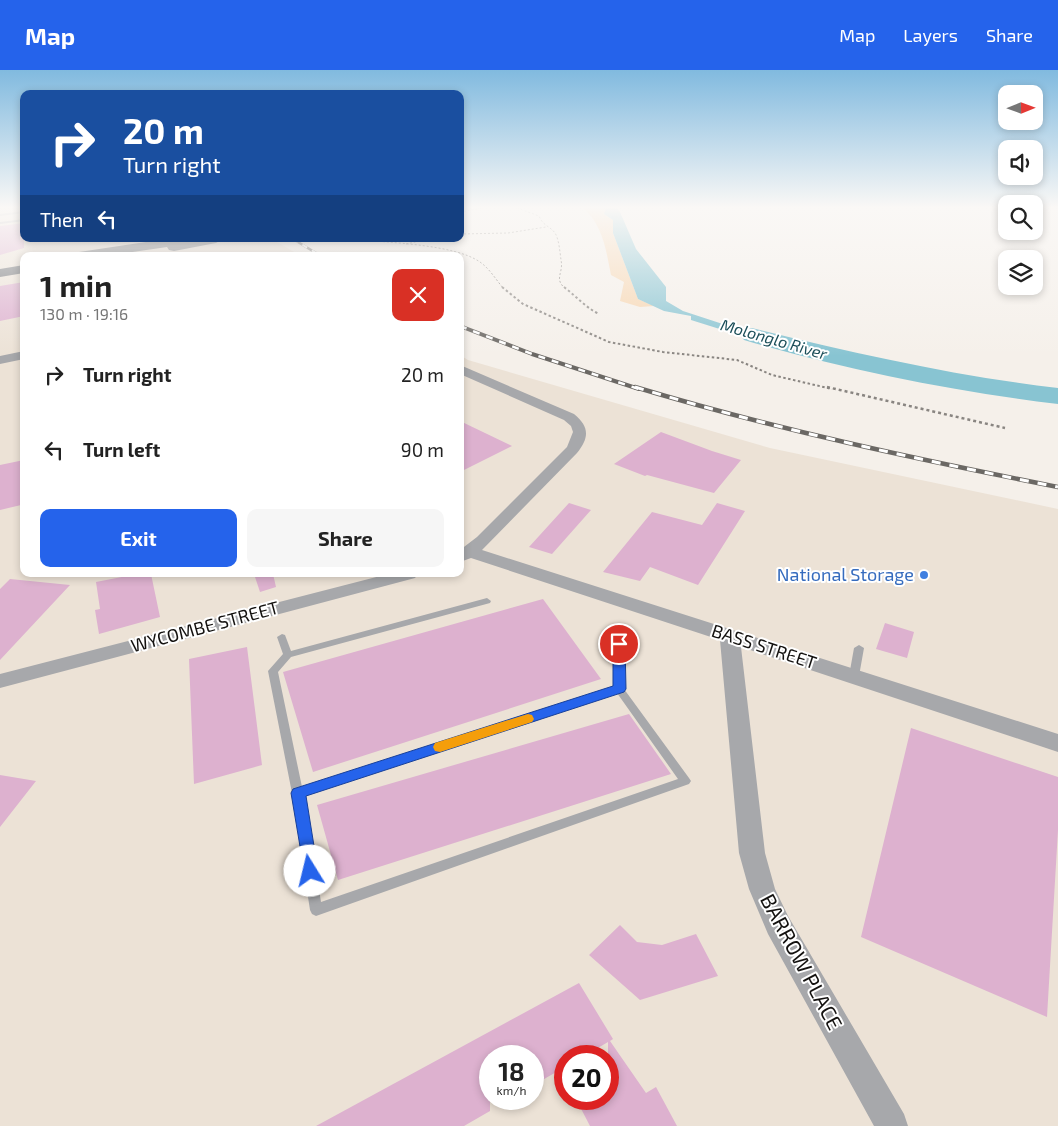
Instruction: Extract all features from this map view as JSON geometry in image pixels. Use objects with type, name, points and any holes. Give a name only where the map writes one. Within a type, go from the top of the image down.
[{"type":"main road","points":[[0,267],[20,264]]},
{"type":"main road","points":[[0,273],[20,270]]},
{"type":"street","points":[[0,360],[20,356]]},
{"type":"street","points":[[464,371],[569,417],[576,422],[580,429],[581,437],[572,450],[465,555]]},
{"type":"street","name":"BASS STREET","points":[[465,555],[730,636],[1058,743]]},
{"type":"street","name":"WYCOMBE STREET","points":[[0,681],[398,577]]},
{"type":"street","name":"BARROW PLACE","points":[[730,636],[752,853],[762,889],[778,925],[892,1126]]},
{"type":"lane","points":[[487,601],[288,655],[273,670],[298,793],[316,910],[685,781],[619,689],[619,644]]},
{"type":"lane","points":[[282,637],[288,655]]},
{"type":"lane","points":[[854,676],[859,648]]},
{"type":"lane","points":[[298,793],[619,689]]},
{"type":"path","points":[[470,257],[483,264],[503,288],[523,304],[609,342],[663,352],[737,360],[772,375],[1005,428]]},
{"type":"path","points":[[560,257],[562,263],[560,284],[581,300],[588,309],[599,314]]},
{"type":"shaded area","points":[[0,257],[20,257],[20,577],[464,577],[464,358],[770,448],[1058,509],[1058,1126],[0,1126]]},
{"type":"shaded area","points":[[607,257],[622,257],[638,299],[654,306],[640,307],[620,301],[624,282],[611,275]]},
{"type":"water","name":"Molonglo River","points":[[622,257],[643,257],[666,287],[666,301],[683,311],[802,350],[742,336],[691,320],[691,316],[664,311],[638,299]]},
{"type":"building","points":[[20,283],[20,317],[0,321],[0,286]]},
{"type":"building","points":[[464,423],[512,446],[464,470]]},
{"type":"building","points":[[661,432],[741,460],[714,493],[645,476],[614,464]]},
{"type":"building","points":[[20,461],[20,505],[0,510],[0,465]]},
{"type":"building","points":[[569,503],[591,510],[552,554],[529,547]]},
{"type":"building","points":[[717,503],[745,511],[698,585],[650,567],[640,581],[603,572],[652,512],[702,525]]},
{"type":"building","points":[[122,577],[152,577],[160,617],[99,634],[95,610],[100,609],[96,582]]},
{"type":"building","points":[[255,577],[274,577],[276,587],[260,592]]},
{"type":"building","points":[[10,579],[70,585],[0,660],[0,589]]},
{"type":"building","points":[[543,599],[601,679],[313,772],[283,672]]},
{"type":"building","points":[[885,623],[914,632],[907,658],[876,649]]},
{"type":"building","points":[[247,647],[262,765],[194,784],[189,659]]},
{"type":"building","points":[[629,714],[671,774],[338,880],[317,805]]},
{"type":"building","points":[[911,728],[1058,777],[1058,830],[1047,1017],[861,937]]},
{"type":"building","points":[[0,775],[36,781],[0,827]]},
{"type":"building","points":[[620,925],[637,942],[662,945],[696,934],[718,976],[640,1000],[589,955]]},
{"type":"building","points":[[579,983],[613,1039],[610,1041],[613,1045],[608,1045],[608,1042],[603,1045],[554,1045],[554,1073],[544,1079],[544,1045],[479,1045],[479,1110],[490,1111],[464,1126],[316,1126]]},
{"type":"building","points":[[619,1054],[646,1093],[656,1087],[677,1126],[590,1126],[582,1110],[619,1110]]},
{"type":"waterway","name":"Molonglo River","points":[[752,335],[815,352],[880,366],[1024,392],[1058,396]]},
{"type":"railway","points":[[464,328],[532,354],[639,389]]},
{"type":"railway","points":[[635,387],[792,430],[1058,487]]},
{"type":"slow traffic","points":[[440,747],[528,719]]},
{"type":"place","name":"National Storage","points":[[924,575]]},
{"type":"route","points":[[310,871],[298,793],[619,689],[619,644]]}]
